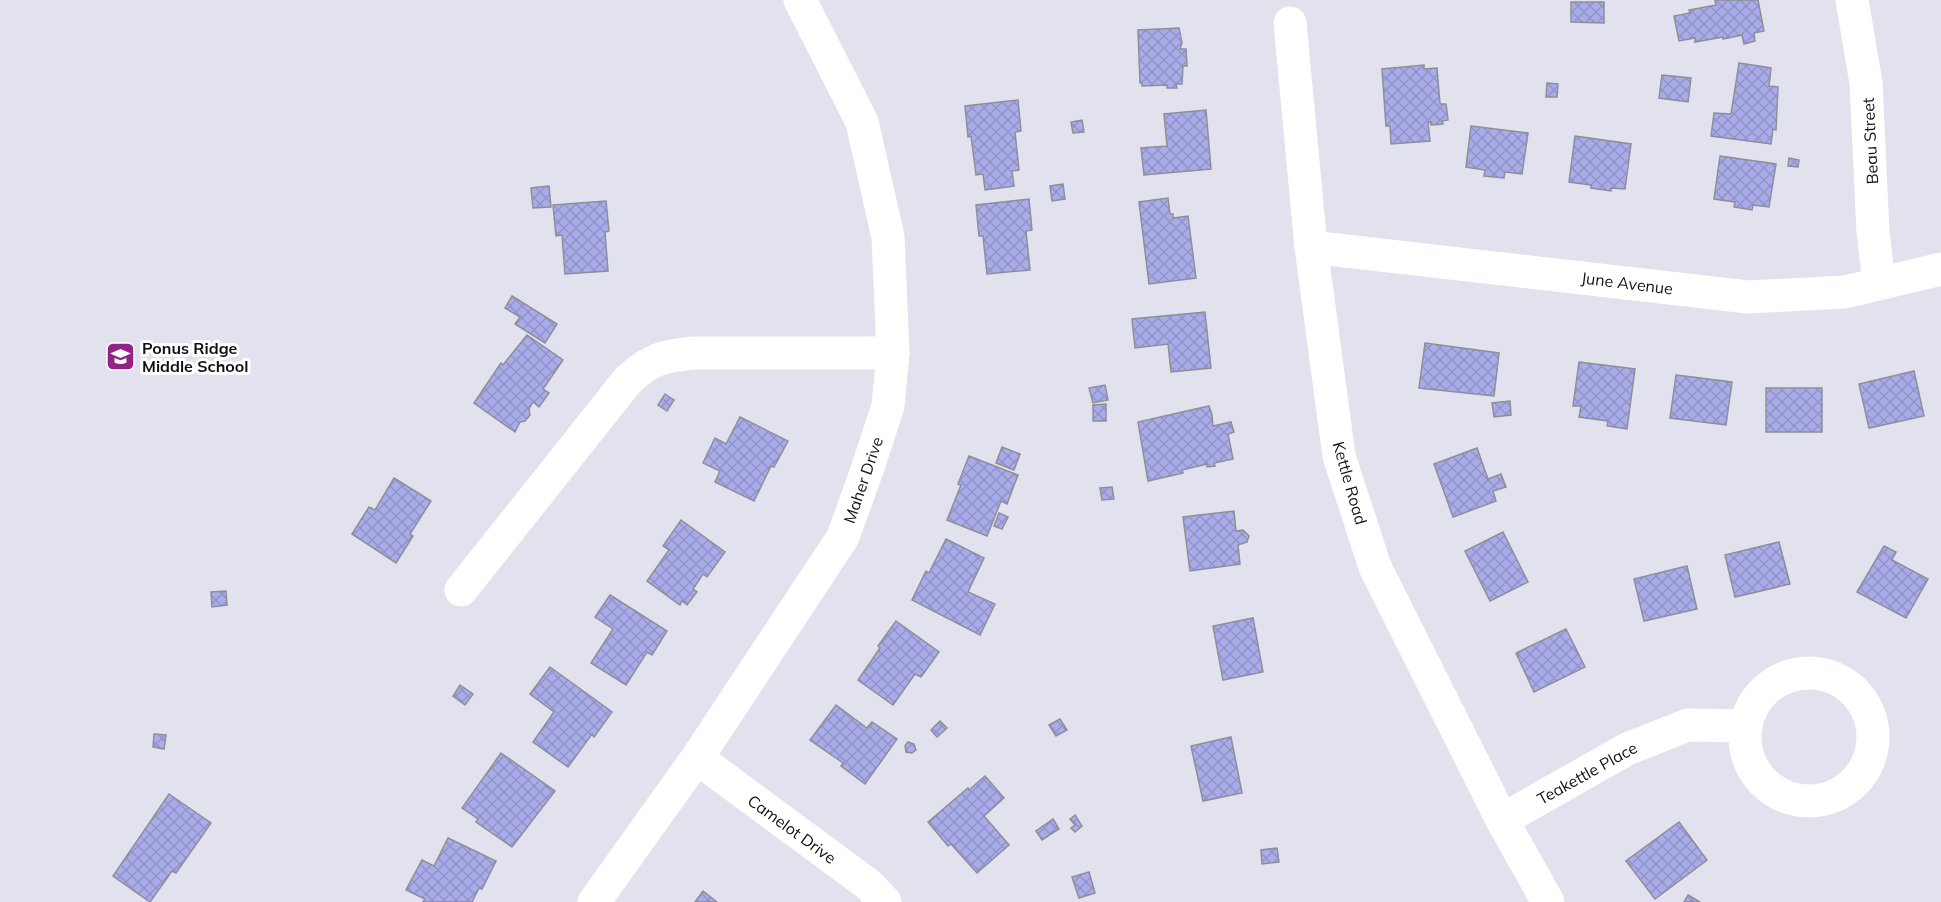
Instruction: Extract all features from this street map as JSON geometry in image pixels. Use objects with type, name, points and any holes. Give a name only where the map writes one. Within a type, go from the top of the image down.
[{"type":"street","name":"Maher Drive","points":[[594,902],[697,758],[843,537],[888,406],[893,353],[888,237],[862,122],[800,0]]},
{"type":"street","name":"Beau Street","points":[[1852,0],[1866,83],[1873,232],[1879,283]]},
{"type":"street","name":"Kettle Road","points":[[1290,23],[1311,247],[1339,456],[1375,567],[1502,820],[1548,902]]},
{"type":"street","name":"June Avenue","points":[[1311,247],[1748,297],[1845,292],[1941,269]]},
{"type":"street","points":[[461,590],[627,380],[645,365],[668,356],[693,353],[893,353]]},
{"type":"street","name":"Teakettle Place","points":[[1502,820],[1627,748],[1688,725],[1746,726]]},
{"type":"street","name":"Camelot Drive","points":[[697,758],[869,885],[885,902]]},
{"type":"building","points":[[1715,0],[1758,0],[1764,31],[1754,33],[1755,41],[1744,44],[1742,35],[1695,42],[1695,38],[1679,41],[1674,16],[1690,13],[1689,10],[1716,5]]},
{"type":"building","points":[[1571,2],[1604,2],[1604,23],[1571,22]]},
{"type":"building","points":[[1179,28],[1182,43],[1180,49],[1186,49],[1187,66],[1183,66],[1182,84],[1176,84],[1177,88],[1167,88],[1167,85],[1142,86],[1138,30]]},
{"type":"building","points":[[1739,63],[1771,68],[1769,86],[1778,87],[1776,130],[1773,129],[1771,144],[1711,136],[1714,113],[1731,114]]},
{"type":"building","points":[[1424,65],[1424,69],[1437,68],[1440,104],[1446,104],[1448,120],[1442,121],[1443,124],[1428,123],[1430,141],[1391,144],[1390,126],[1386,126],[1382,69]]},
{"type":"building","points":[[1662,75],[1691,78],[1688,102],[1659,98]]},
{"type":"building","points":[[1547,83],[1558,84],[1557,97],[1546,97]]},
{"type":"building","points":[[1018,100],[1021,131],[1015,132],[1019,170],[1012,171],[1014,186],[985,190],[983,174],[976,175],[971,136],[968,137],[965,106]]},
{"type":"building","points":[[1206,110],[1211,169],[1144,175],[1141,148],[1167,146],[1164,114]]},
{"type":"building","points":[[1082,120],[1084,132],[1073,133],[1071,122]]},
{"type":"building","points":[[1471,126],[1528,133],[1522,174],[1505,172],[1504,178],[1484,176],[1485,170],[1466,167]]},
{"type":"building","points":[[1575,136],[1631,144],[1625,189],[1611,188],[1611,191],[1569,182]]},
{"type":"building","points":[[1720,156],[1776,164],[1769,207],[1753,205],[1752,210],[1734,207],[1735,202],[1714,199]]},
{"type":"building","points":[[1789,158],[1799,160],[1798,167],[1788,166]]},
{"type":"building","points":[[1063,184],[1065,199],[1052,201],[1050,186]]},
{"type":"building","points":[[549,186],[551,207],[533,208],[531,188]]},
{"type":"building","points":[[1168,198],[1170,214],[1173,214],[1173,218],[1188,216],[1196,278],[1149,284],[1139,202]]},
{"type":"building","points":[[1029,199],[1032,230],[1026,231],[1030,270],[987,274],[983,236],[979,236],[976,205]]},
{"type":"building","points":[[606,201],[609,231],[605,232],[608,271],[565,274],[562,235],[556,236],[553,205]]},
{"type":"building","points":[[512,296],[557,324],[545,343],[515,324],[520,317],[505,308]]},
{"type":"building","points":[[1205,312],[1211,368],[1171,372],[1168,344],[1135,348],[1132,319]]},
{"type":"building","points":[[527,335],[563,360],[543,389],[549,393],[539,407],[533,402],[529,409],[530,415],[525,421],[520,422],[515,432],[474,403],[501,363],[503,365]]},
{"type":"building","points":[[1425,343],[1499,353],[1494,396],[1419,388]]},
{"type":"building","points":[[1579,362],[1635,369],[1627,429],[1607,426],[1608,421],[1579,417],[1581,406],[1573,406]]},
{"type":"building","points":[[1914,371],[1924,416],[1869,428],[1859,384]]},
{"type":"building","points":[[1676,375],[1732,382],[1726,425],[1670,418]]},
{"type":"building","points":[[1105,385],[1108,400],[1093,403],[1089,388]]},
{"type":"building","points":[[1766,388],[1822,388],[1822,432],[1766,432]]},
{"type":"building","points":[[665,394],[674,400],[667,411],[658,405]]},
{"type":"building","points":[[1510,401],[1511,415],[1494,417],[1492,403]]},
{"type":"building","points":[[1106,404],[1106,421],[1093,421],[1093,405]]},
{"type":"building","points":[[1209,406],[1213,426],[1231,422],[1234,432],[1228,434],[1233,459],[1214,463],[1215,466],[1207,467],[1207,464],[1182,470],[1183,473],[1148,481],[1138,422]]},
{"type":"building","points":[[740,417],[788,441],[774,467],[771,466],[754,501],[715,482],[720,471],[703,463],[715,438],[726,444]]},
{"type":"building","points":[[1002,447],[1020,454],[1014,470],[996,463]]},
{"type":"building","points":[[1477,448],[1488,479],[1501,474],[1506,487],[1493,491],[1496,501],[1453,517],[1434,464]]},
{"type":"building","points":[[969,456],[1018,475],[1007,504],[1001,501],[987,536],[947,520],[961,485],[958,484]]},
{"type":"building","points":[[394,478],[431,501],[410,534],[413,536],[396,563],[352,534],[369,507],[375,510]]},
{"type":"building","points":[[1112,487],[1114,499],[1102,500],[1100,488]]},
{"type":"building","points":[[1234,511],[1236,531],[1243,530],[1249,536],[1247,542],[1238,545],[1240,564],[1190,571],[1183,517]]},
{"type":"building","points":[[999,513],[1008,517],[1002,529],[994,526]]},
{"type":"building","points":[[681,520],[725,552],[707,577],[703,574],[693,589],[697,592],[687,605],[682,601],[680,605],[647,581],[669,550],[663,546]]},
{"type":"building","points":[[1503,532],[1528,582],[1490,601],[1465,551]]},
{"type":"building","points":[[946,539],[984,558],[968,592],[995,604],[980,635],[912,600],[926,571],[929,573]]},
{"type":"building","points":[[1779,542],[1790,584],[1735,597],[1725,555]]},
{"type":"building","points":[[1884,546],[1896,552],[1892,560],[1928,579],[1906,618],[1857,592]]},
{"type":"building","points":[[1687,566],[1697,609],[1644,621],[1634,579]]},
{"type":"building","points":[[226,591],[227,605],[212,607],[211,592]]},
{"type":"building","points":[[610,595],[667,631],[652,655],[647,652],[626,685],[591,663],[613,629],[595,617]]},
{"type":"building","points":[[1253,618],[1263,672],[1223,680],[1213,626]]},
{"type":"building","points":[[896,621],[939,652],[921,677],[915,674],[893,705],[858,680]]},
{"type":"building","points":[[1566,629],[1585,667],[1534,692],[1516,653]]},
{"type":"building","points":[[550,667],[612,712],[594,737],[592,734],[568,767],[533,742],[554,712],[530,694]]},
{"type":"building","points":[[460,685],[473,694],[465,705],[453,696]]},
{"type":"building","points":[[836,705],[867,728],[872,722],[897,739],[865,784],[841,766],[843,763],[810,740]]},
{"type":"building","points":[[1060,719],[1067,730],[1056,736],[1049,725]]},
{"type":"building","points":[[940,721],[947,728],[937,737],[931,730]]},
{"type":"building","points":[[154,734],[166,735],[164,749],[153,747]]},
{"type":"building","points":[[1231,737],[1242,793],[1203,801],[1191,746]]},
{"type":"building","points":[[908,742],[914,744],[916,750],[912,753],[906,752],[905,746]]},
{"type":"building","points":[[501,753],[555,791],[512,847],[476,822],[478,819],[462,808]]},
{"type":"building","points":[[985,776],[1004,798],[984,816],[1009,845],[977,873],[951,844],[948,846],[928,822]]},
{"type":"building","points":[[169,794],[211,823],[176,873],[172,871],[150,902],[113,876]]},
{"type":"building","points":[[1075,815],[1082,826],[1075,832],[1071,828],[1075,825],[1070,819]]},
{"type":"building","points":[[1053,819],[1059,829],[1042,840],[1036,831]]},
{"type":"building","points":[[1679,822],[1707,860],[1655,899],[1626,861]]},
{"type":"building","points":[[448,838],[496,861],[482,889],[479,888],[472,902],[423,902],[425,899],[406,890],[422,860],[434,866]]},
{"type":"building","points":[[1277,848],[1279,862],[1262,864],[1261,850]]},
{"type":"building","points":[[1089,872],[1095,893],[1079,898],[1072,877]]},
{"type":"building","points":[[703,891],[717,902],[695,902]]},
{"type":"building","points":[[1688,895],[1700,902],[1684,902]]},
{"type":"place","name":"Ponus Ridge Middle School","points":[[121,357]]}]
